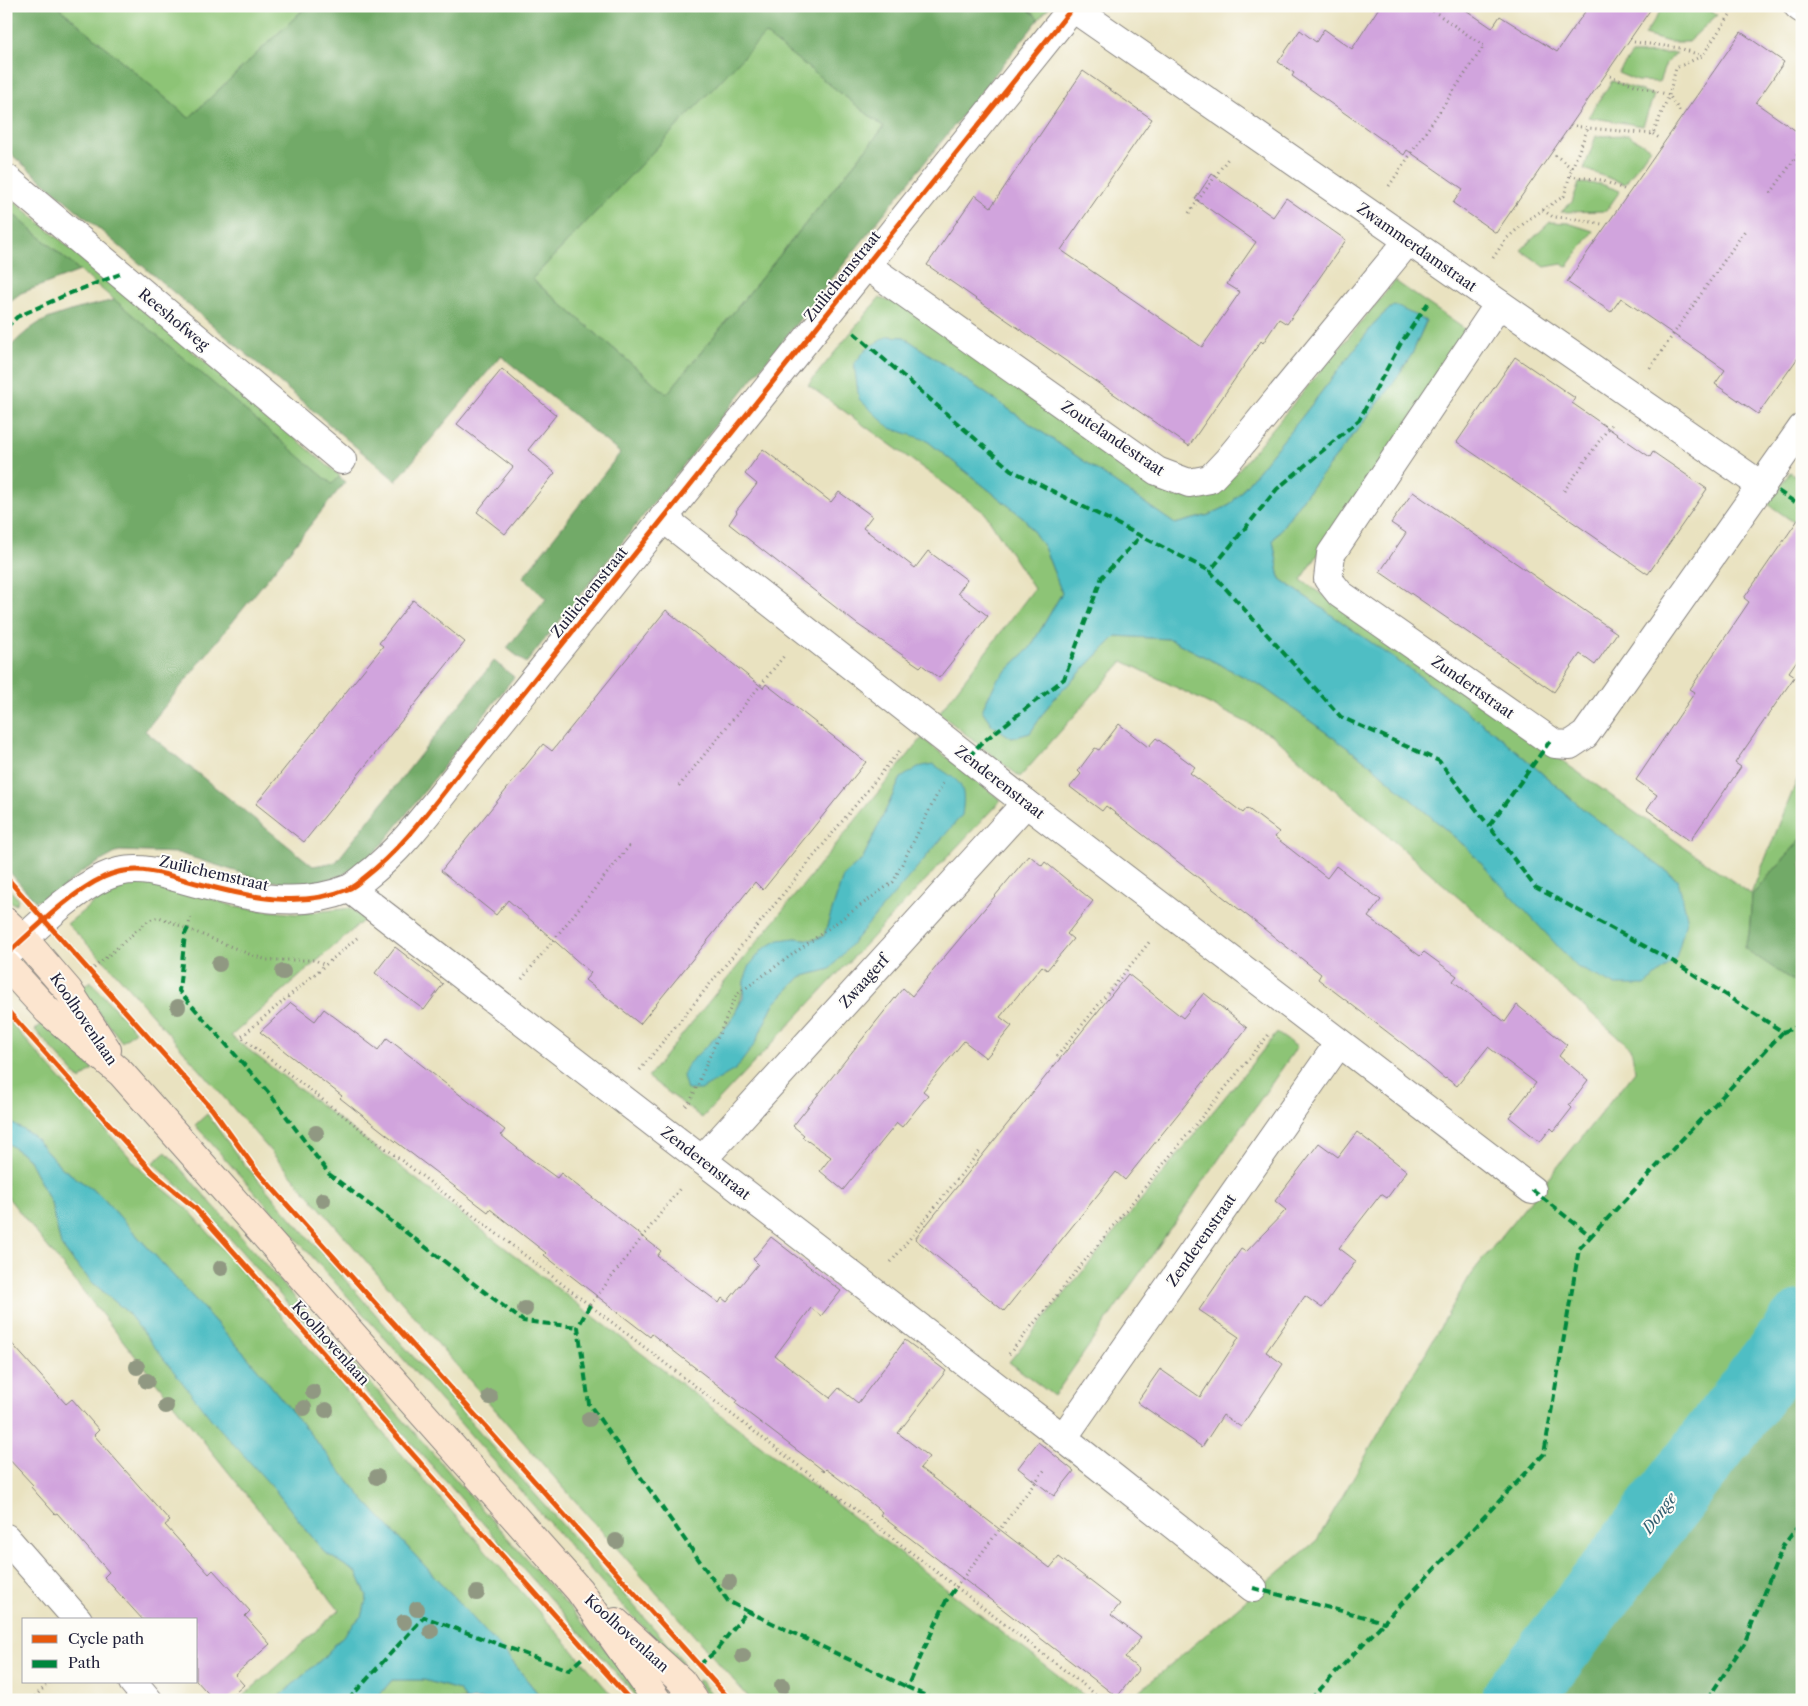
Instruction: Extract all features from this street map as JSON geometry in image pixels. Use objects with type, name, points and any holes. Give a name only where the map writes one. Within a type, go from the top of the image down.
[{"type":"street","points":[[1798,6],[1802,9]]},
{"type":"street","name":"Zwammerdamstraat","points":[[1073,7],[1762,486]]},
{"type":"street","name":"Zuilichemstraat","points":[[12,938],[84,888],[105,876],[126,870],[156,871],[242,895],[285,901],[310,900],[350,889],[381,865],[419,822],[1073,7]]},
{"type":"street","name":"Reeshofweg","points":[[6,178],[342,460]]},
{"type":"street","name":"Zoutelandestraat","points":[[867,266],[1157,472],[1189,483],[1210,478],[1228,460],[1408,241]]},
{"type":"street","name":"Zundertstraat","points":[[1499,304],[1330,554],[1328,579],[1340,594],[1555,744],[1570,745],[1585,735],[1802,428]]},
{"type":"street","name":"Zenderenstraat","points":[[663,518],[1026,803],[1532,1190]]},
{"type":"street","name":"Zwaagerf","points":[[702,1160],[1026,803]]},
{"type":"street","name":"Zenderenstraat","points":[[350,889],[1065,1439],[1253,1588]]},
{"type":"street","name":"Koolhovenlaan","points":[[12,938],[68,990],[121,1072],[579,1590],[656,1700]]},
{"type":"street","name":"Koolhovenlaan","points":[[6,965],[46,1010],[121,1072]]},
{"type":"street","name":"Zenderenstraat","points":[[1065,1439],[1339,1043]]},
{"type":"street","points":[[6,1538],[76,1618]]},
{"type":"street","name":"Koolhovenlaan","points":[[579,1590],[681,1681],[694,1700]]},
{"type":"street","points":[[135,1684],[148,1700]]},
{"type":"path","points":[[1370,214],[1484,46],[1426,6]]},
{"type":"path","points":[[1653,134],[1670,95],[1676,68],[1702,56],[1736,6]]},
{"type":"path","points":[[1634,42],[1680,48],[1702,56]]},
{"type":"path","points":[[1610,76],[1635,86],[1670,95],[1680,112]]},
{"type":"path","points":[[1575,126],[1653,134],[1661,140]]},
{"type":"path","points":[[1474,286],[1506,240],[1529,219],[1564,196],[1572,168],[1588,128]]},
{"type":"path","points":[[1189,213],[1248,130]]},
{"type":"path","points":[[1770,193],[1802,148]]},
{"type":"path","points":[[1555,155],[1572,168]]},
{"type":"path","points":[[1570,176],[1601,180],[1626,190]]},
{"type":"path","points":[[1542,210],[1553,217],[1602,224]]},
{"type":"path","points":[[1564,491],[1746,229]]},
{"type":"path","points":[[679,786],[805,629]]},
{"type":"path","points":[[619,1096],[924,722]]},
{"type":"path","points":[[685,1109],[691,1100],[736,995],[893,882],[945,778]]},
{"type":"path","points":[[501,1005],[630,845]]},
{"type":"path","points":[[1057,1056],[1171,914]]},
{"type":"path","points":[[384,915],[241,1037],[1103,1700]]},
{"type":"path","points":[[68,990],[149,920],[159,917],[267,960],[315,960],[326,965]]},
{"type":"path","points":[[988,1380],[1292,1007]]},
{"type":"path","points":[[870,1289],[980,1151]]},
{"type":"path","points":[[590,1305],[702,1160]]},
{"type":"path","points":[[956,1587],[1065,1439]]},
{"type":"path","points":[[31,1700],[48,1684]]},
{"type":"green space","points":[[6,6],[57,6],[189,118],[307,6],[1025,6],[1039,19],[526,663],[507,648],[546,599],[523,577],[620,453],[501,356],[396,481],[6,150]],"holes":[[[765,34],[884,127],[667,394],[532,279]]]},
{"type":"green space","points":[[57,6],[307,6],[189,118]]},
{"type":"green space","points":[[1025,6],[1050,6],[1039,19]]},
{"type":"green space","points":[[1664,6],[1704,6],[1717,15],[1688,42],[1669,42],[1644,35]]},
{"type":"green space","points":[[765,33],[884,127],[667,394],[532,279]]},
{"type":"green space","points":[[1677,53],[1666,63],[1659,82],[1637,81],[1618,73],[1632,54]]},
{"type":"green space","points":[[1612,81],[1654,95],[1643,126],[1588,117]]},
{"type":"green space","points":[[1628,135],[1650,148],[1625,184],[1584,169],[1596,136]]},
{"type":"green space","points":[[1579,183],[1601,184],[1620,191],[1606,211],[1561,212],[1572,202]]},
{"type":"green space","points":[[6,194],[340,476],[332,484],[324,478],[6,208]]},
{"type":"green space","points":[[6,208],[80,271],[21,293],[6,304]]},
{"type":"green space","points":[[1550,222],[1568,223],[1593,231],[1568,266],[1562,264],[1545,267],[1521,250]]},
{"type":"green space","points":[[1395,281],[1469,332],[1301,580],[1751,894],[1802,768],[1802,838],[1752,895],[1749,935],[1744,947],[1802,987],[1802,1312],[1579,1599],[1506,1700],[1129,1700],[1317,1540],[1471,1274],[1635,1071],[1631,1048],[1272,735],[1123,661],[1020,777],[939,713],[1034,589],[985,513],[808,385],[879,298],[901,305],[1173,497],[1204,495],[1230,480]],"holes":[[[1394,305],[1426,322],[1412,354],[1388,391],[1300,502],[1273,540],[1280,579],[1422,678],[1499,736],[1583,809],[1466,847],[1370,764],[1260,685],[1170,639],[1116,636],[1051,702],[1030,733],[1012,738],[992,725],[982,710],[997,680],[1030,648],[1062,593],[1044,547],[1024,518],[926,440],[888,336],[904,337],[1175,524],[1209,515],[1230,505],[1302,417],[1378,319]]]},
{"type":"green space","points":[[115,300],[332,484],[339,477],[345,482],[145,731],[313,866],[336,862],[494,661],[514,677],[382,845],[363,863],[342,875],[324,881],[288,884],[257,878],[178,853],[119,851],[83,871],[49,899],[35,901],[6,868],[6,351],[26,332],[39,323],[67,312]]},
{"type":"green space","points":[[1790,472],[1802,480],[1802,528],[1768,504]]},
{"type":"green space","points":[[922,738],[1001,800],[702,1118],[648,1077]],"holes":[[[901,778],[830,969],[800,977],[773,1005],[754,1045],[697,1055],[729,1023],[739,1005],[744,981],[795,938],[813,940],[824,936],[843,877],[862,860]]]},
{"type":"green space","points":[[1802,838],[1802,987],[1744,948],[1749,935],[1752,895]]},
{"type":"green space","points":[[140,881],[178,888],[236,907],[297,914],[351,908],[364,920],[231,1036],[1090,1700],[751,1700],[524,1443],[114,971],[67,924],[108,891]]},
{"type":"green space","points":[[6,886],[18,899],[17,903],[14,904],[6,899]]},
{"type":"green space","points":[[90,981],[135,1031],[122,1042],[81,989]]},
{"type":"green space","points":[[8,1020],[143,1172],[187,1208],[616,1700],[543,1700],[507,1655],[364,1500],[249,1359],[100,1195],[62,1168],[32,1135],[6,1120],[6,1021]]},
{"type":"green space","points":[[44,1022],[93,1069],[80,1080],[35,1030]]},
{"type":"green space","points":[[1277,1033],[1297,1047],[1054,1396],[1009,1362]]},
{"type":"green space","points":[[207,1114],[240,1159],[683,1661],[681,1663],[631,1615],[195,1125]]},
{"type":"green space","points":[[6,1142],[28,1158],[51,1203],[61,1245],[73,1261],[92,1282],[127,1312],[324,1552],[357,1573],[367,1596],[363,1614],[322,1659],[275,1700],[239,1700],[339,1610],[6,1195]]},
{"type":"green space","points":[[166,1152],[598,1640],[642,1698],[640,1700],[201,1206],[153,1163]]},
{"type":"green space","points":[[1802,1312],[1802,1700],[1506,1700],[1579,1599]]},
{"type":"green space","points":[[699,1679],[717,1700],[711,1700],[697,1682]]},
{"type":"green space","points":[[392,1680],[424,1680],[459,1690],[465,1700],[375,1700]]},
{"type":"water","points":[[1394,305],[1426,321],[1412,354],[1388,391],[1300,502],[1273,540],[1280,579],[1422,678],[1499,736],[1583,809],[1678,880],[1687,917],[1676,959],[1645,985],[1615,985],[1577,967],[1466,847],[1370,764],[1260,685],[1170,639],[1116,636],[1051,702],[1030,733],[1012,738],[992,725],[982,710],[997,680],[1030,648],[1062,593],[1044,547],[1024,518],[926,440],[890,428],[859,399],[854,364],[867,348],[888,336],[904,337],[1175,524],[1209,515],[1230,505],[1302,417],[1378,319]]},
{"type":"water","points":[[933,764],[955,779],[962,789],[962,815],[830,969],[800,977],[773,1005],[754,1045],[736,1069],[701,1090],[687,1090],[683,1076],[688,1064],[729,1024],[743,998],[744,981],[750,965],[763,949],[779,940],[795,938],[813,940],[824,936],[843,876],[862,860],[901,778],[918,767]]},
{"type":"water","points":[[6,1120],[32,1135],[62,1168],[100,1195],[249,1359],[364,1500],[507,1655],[543,1700],[465,1700],[459,1690],[424,1680],[392,1680],[375,1700],[275,1700],[322,1659],[363,1614],[367,1596],[357,1573],[324,1552],[275,1490],[212,1420],[127,1312],[92,1282],[73,1261],[61,1245],[51,1203],[28,1158],[6,1142]]},
{"type":"building","points":[[1380,6],[1460,6],[1492,28],[1500,16],[1557,52],[1589,6],[1653,6],[1496,233],[1453,203],[1463,189],[1407,150],[1404,155],[1292,76],[1294,73],[1278,62],[1300,30],[1316,42],[1324,29],[1352,49]]},
{"type":"building","points":[[1741,32],[1784,62],[1756,103],[1802,135],[1802,352],[1758,414],[1715,384],[1725,370],[1621,298],[1611,312],[1567,282]]},
{"type":"building","points":[[1083,71],[1152,119],[1061,250],[1202,347],[1240,292],[1227,284],[1256,242],[1195,199],[1212,174],[1273,217],[1286,198],[1346,240],[1287,324],[1279,319],[1263,343],[1261,341],[1189,446],[927,265],[975,195],[991,207]]},
{"type":"building","points":[[1515,357],[1575,398],[1572,403],[1650,457],[1653,452],[1707,489],[1648,574],[1457,442]]},
{"type":"building","points":[[502,369],[556,415],[528,450],[555,473],[505,534],[477,512],[513,467],[457,424]]},
{"type":"building","points":[[763,449],[831,502],[839,492],[872,516],[863,528],[915,568],[928,551],[967,580],[958,593],[988,616],[939,678],[922,665],[920,667],[857,624],[729,524],[736,511],[757,484],[745,474]]},
{"type":"building","points":[[1413,492],[1617,633],[1595,665],[1580,654],[1554,692],[1380,572],[1406,533],[1391,523]]},
{"type":"building","points":[[1802,514],[1802,653],[1789,672],[1795,676],[1735,763],[1741,767],[1690,841],[1647,810],[1657,795],[1636,780],[1695,692],[1690,689],[1749,602],[1744,598]]},
{"type":"building","points":[[413,600],[465,642],[304,842],[256,804],[383,646],[379,643]]},
{"type":"building","points":[[666,610],[763,688],[766,684],[866,762],[763,890],[755,882],[640,1024],[585,980],[591,973],[508,900],[496,915],[441,871],[543,744],[552,751]]},
{"type":"building","points":[[1119,724],[1148,747],[1156,738],[1195,767],[1190,773],[1243,813],[1247,808],[1279,832],[1275,837],[1327,878],[1336,866],[1381,900],[1368,917],[1420,956],[1424,952],[1457,976],[1453,981],[1505,1022],[1517,1005],[1567,1045],[1559,1056],[1588,1080],[1569,1105],[1572,1108],[1554,1131],[1551,1128],[1540,1142],[1509,1117],[1536,1083],[1488,1047],[1457,1086],[1445,1079],[1407,1047],[1318,979],[1321,974],[1249,917],[1106,806],[1102,811],[1070,787],[1081,774],[1078,771],[1095,748],[1099,750]]},
{"type":"building","points":[[1029,855],[1042,866],[1045,862],[1093,901],[1067,934],[1073,939],[1047,970],[1042,966],[1000,1017],[1012,1026],[986,1058],[964,1041],[923,1091],[928,1095],[902,1127],[897,1123],[843,1190],[820,1171],[831,1157],[802,1137],[804,1135],[793,1126],[903,988],[912,996]]},
{"type":"building","points":[[395,947],[443,984],[424,1010],[375,973]]},
{"type":"building","points":[[1128,974],[1183,1018],[1204,993],[1247,1028],[1125,1180],[1116,1172],[1004,1311],[915,1239]]},
{"type":"building","points":[[291,1003],[315,1021],[324,1009],[378,1050],[387,1038],[505,1130],[501,1135],[528,1157],[557,1178],[561,1173],[661,1251],[657,1256],[719,1303],[722,1298],[727,1302],[758,1264],[753,1259],[771,1237],[841,1291],[821,1316],[811,1308],[775,1356],[830,1398],[839,1388],[858,1403],[905,1340],[946,1371],[898,1433],[929,1457],[920,1468],[977,1512],[1050,1568],[1059,1557],[1120,1604],[1111,1615],[1141,1638],[1125,1658],[1139,1669],[1117,1697],[880,1515],[882,1512],[854,1490],[826,1469],[824,1471],[735,1403],[737,1400],[652,1334],[650,1337],[544,1255],[546,1253],[490,1209],[488,1212],[391,1138],[340,1098],[342,1096],[260,1032]]},
{"type":"building","points":[[1357,1132],[1407,1171],[1387,1198],[1381,1194],[1339,1248],[1356,1261],[1322,1308],[1305,1296],[1266,1352],[1283,1364],[1241,1427],[1223,1415],[1202,1447],[1137,1402],[1160,1369],[1200,1397],[1239,1337],[1199,1310],[1241,1249],[1246,1252],[1286,1210],[1275,1201],[1319,1143],[1338,1157]]},
{"type":"building","points":[[6,1337],[66,1404],[72,1399],[99,1430],[94,1435],[170,1521],[165,1525],[209,1574],[213,1570],[250,1611],[245,1616],[270,1644],[235,1675],[244,1685],[227,1700],[214,1700],[198,1682],[198,1618],[141,1618],[104,1577],[109,1572],[57,1513],[55,1514],[31,1487],[33,1485],[6,1456]]},
{"type":"building","points":[[1038,1442],[1074,1471],[1054,1496],[1018,1468]]},
{"type":"waterway","name":"Donge","points":[[1516,1700],[1802,1326]]},
{"type":"marked path","points":[[6,328],[17,317],[68,294],[120,274]]},
{"type":"marked path","points":[[1428,303],[1401,343],[1359,420],[1277,489],[1210,571],[1341,717],[1439,761],[1489,826]]},
{"type":"marked path","points":[[854,333],[1011,470],[1210,571]]},
{"type":"marked path","points":[[1778,491],[1802,507]]},
{"type":"marked path","points":[[969,757],[980,744],[1064,679],[1102,577],[1141,536]]},
{"type":"marked path","points":[[1550,741],[1489,826],[1535,887],[1676,963],[1783,1032],[1802,1025]]},
{"type":"marked path","points":[[188,928],[185,934],[179,991],[269,1093],[329,1174],[523,1321],[578,1327]]},
{"type":"marked path","points":[[1532,1190],[1591,1236],[1783,1032]]},
{"type":"marked path","points":[[1253,1588],[1384,1622],[1544,1454],[1579,1249],[1591,1236]]},
{"type":"marked path","points":[[590,1305],[578,1327],[589,1404],[728,1601],[747,1611]]},
{"type":"marked path","points":[[1707,1700],[1744,1644],[1783,1546],[1802,1521]]},
{"type":"marked path","points":[[935,1700],[907,1687],[946,1601],[956,1587]]},
{"type":"marked path","points":[[699,1665],[715,1652],[747,1611],[907,1687]]},
{"type":"marked path","points":[[348,1700],[424,1617],[569,1670],[582,1658]]},
{"type":"marked path","points":[[1310,1700],[1384,1622]]},
{"type":"cycle path","points":[[6,955],[53,912],[79,892],[104,877],[117,872],[129,870],[152,871],[255,897],[293,900],[330,895],[348,889],[379,865],[408,836],[434,805],[1074,6]]},
{"type":"cycle path","points":[[6,877],[212,1109],[256,1170],[730,1700]]},
{"type":"cycle path","points":[[6,1009],[152,1172],[195,1208],[630,1700]]}]
